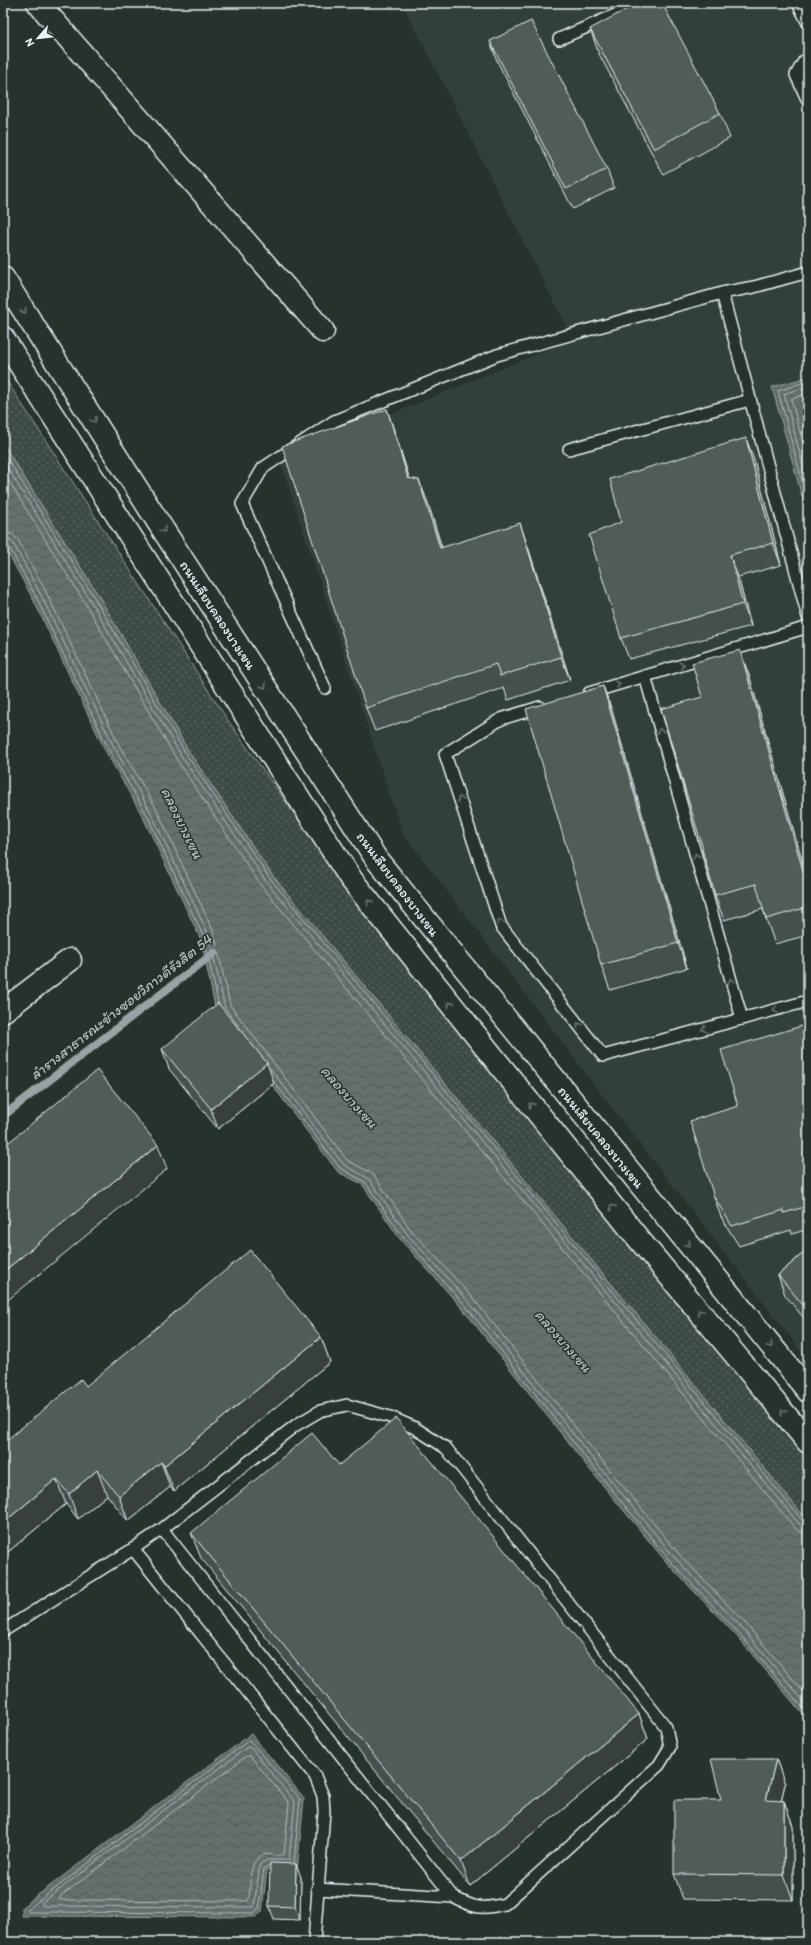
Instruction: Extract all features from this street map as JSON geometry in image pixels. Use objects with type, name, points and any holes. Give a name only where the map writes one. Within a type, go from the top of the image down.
[{"type":"main road","points":[[38,3],[323,331]]},
{"type":"main road","name":"ถนนเลียบคลองบางเขน","points":[[3,278],[155,518],[377,860],[808,1391]]},
{"type":"main road","points":[[3,338],[351,879],[637,1237],[808,1442]]},
{"type":"main road","points":[[3,1011],[70,960]]},
{"type":"lane","points":[[559,40],[643,3]]},
{"type":"lane","points":[[798,3],[808,23]]},
{"type":"lane","points":[[808,59],[804,61],[796,75],[808,101]]},
{"type":"lane","points":[[326,688],[242,504],[263,468],[334,421],[497,355],[722,293],[754,287],[808,272]]},
{"type":"lane","points":[[722,293],[808,617]]},
{"type":"lane","points":[[569,449],[750,400]]},
{"type":"lane","points":[[576,696],[808,627]]},
{"type":"lane","points":[[645,676],[742,1019]]},
{"type":"lane","points":[[554,703],[501,719],[445,754],[501,926],[603,1056],[808,1001]]},
{"type":"lane","points":[[3,1631],[162,1529],[296,1425],[320,1411],[347,1404],[415,1428],[446,1448],[666,1727],[670,1747],[659,1765],[505,1904],[488,1908],[470,1906],[453,1897],[162,1529]]},
{"type":"lane","points":[[133,1549],[315,1776],[323,1796],[324,1812],[314,1942]]},
{"type":"lane","points":[[317,1889],[453,1897]]},
{"type":"shaded area","points":[[402,3],[808,3],[808,1360],[616,1113],[402,832],[280,460],[573,339]]},
{"type":"shaded area","points":[[3,375],[229,722],[381,936],[808,1459],[808,1521],[272,875],[189,752],[98,595],[3,444]]},
{"type":"water","points":[[808,377],[808,518],[772,387]]},
{"type":"water","name":"คลองบางเขน","points":[[3,444],[98,595],[189,752],[272,875],[808,1521],[808,1720],[734,1633],[668,1564],[582,1460],[462,1308],[400,1239],[362,1184],[338,1172],[216,1011],[201,940],[142,815],[106,752],[34,601],[3,544]]},
{"type":"water","points":[[251,1734],[304,1798],[297,1871],[267,1869],[262,1912],[255,1917],[22,1916],[22,1907]]},
{"type":"building","points":[[638,3],[662,3],[720,113],[654,149],[590,29]]},
{"type":"building","points":[[531,21],[607,169],[566,189],[490,41]]},
{"type":"building","points":[[387,409],[408,478],[419,480],[440,548],[520,523],[561,657],[500,676],[496,664],[366,708],[282,446]]},
{"type":"building","points":[[746,438],[773,543],[730,555],[743,604],[621,638],[589,535],[621,522],[610,479]]},
{"type":"building","points":[[740,650],[808,888],[808,907],[766,919],[756,884],[715,895],[703,849],[661,709],[702,697],[692,663]]},
{"type":"building","points":[[603,686],[678,943],[601,965],[526,709]]},
{"type":"building","points":[[218,1003],[267,1063],[211,1109],[162,1049]]},
{"type":"building","points":[[805,1025],[808,1035],[808,1206],[784,1213],[784,1210],[732,1226],[714,1197],[690,1121],[738,1106],[721,1050]]},
{"type":"building","points":[[97,1070],[158,1145],[3,1272],[3,1147]]},
{"type":"building","points":[[808,1249],[808,1311],[778,1275]]},
{"type":"building","points":[[250,1250],[321,1337],[164,1466],[161,1462],[119,1496],[97,1470],[69,1494],[56,1479],[3,1523],[3,1443],[81,1379],[86,1386]]},
{"type":"building","points":[[396,1418],[639,1714],[461,1861],[191,1533],[312,1433],[339,1465]]},
{"type":"building","points":[[711,1759],[776,1759],[766,1800],[784,1801],[784,1875],[674,1874],[674,1800],[721,1800]]},
{"type":"building","points":[[270,1863],[296,1864],[295,1907],[269,1906]]},
{"type":"waterway","name":"ลำรางสาธารณะข้างซอยวิภาวดีรังสิต 54","points":[[3,1116],[214,953]]}]
